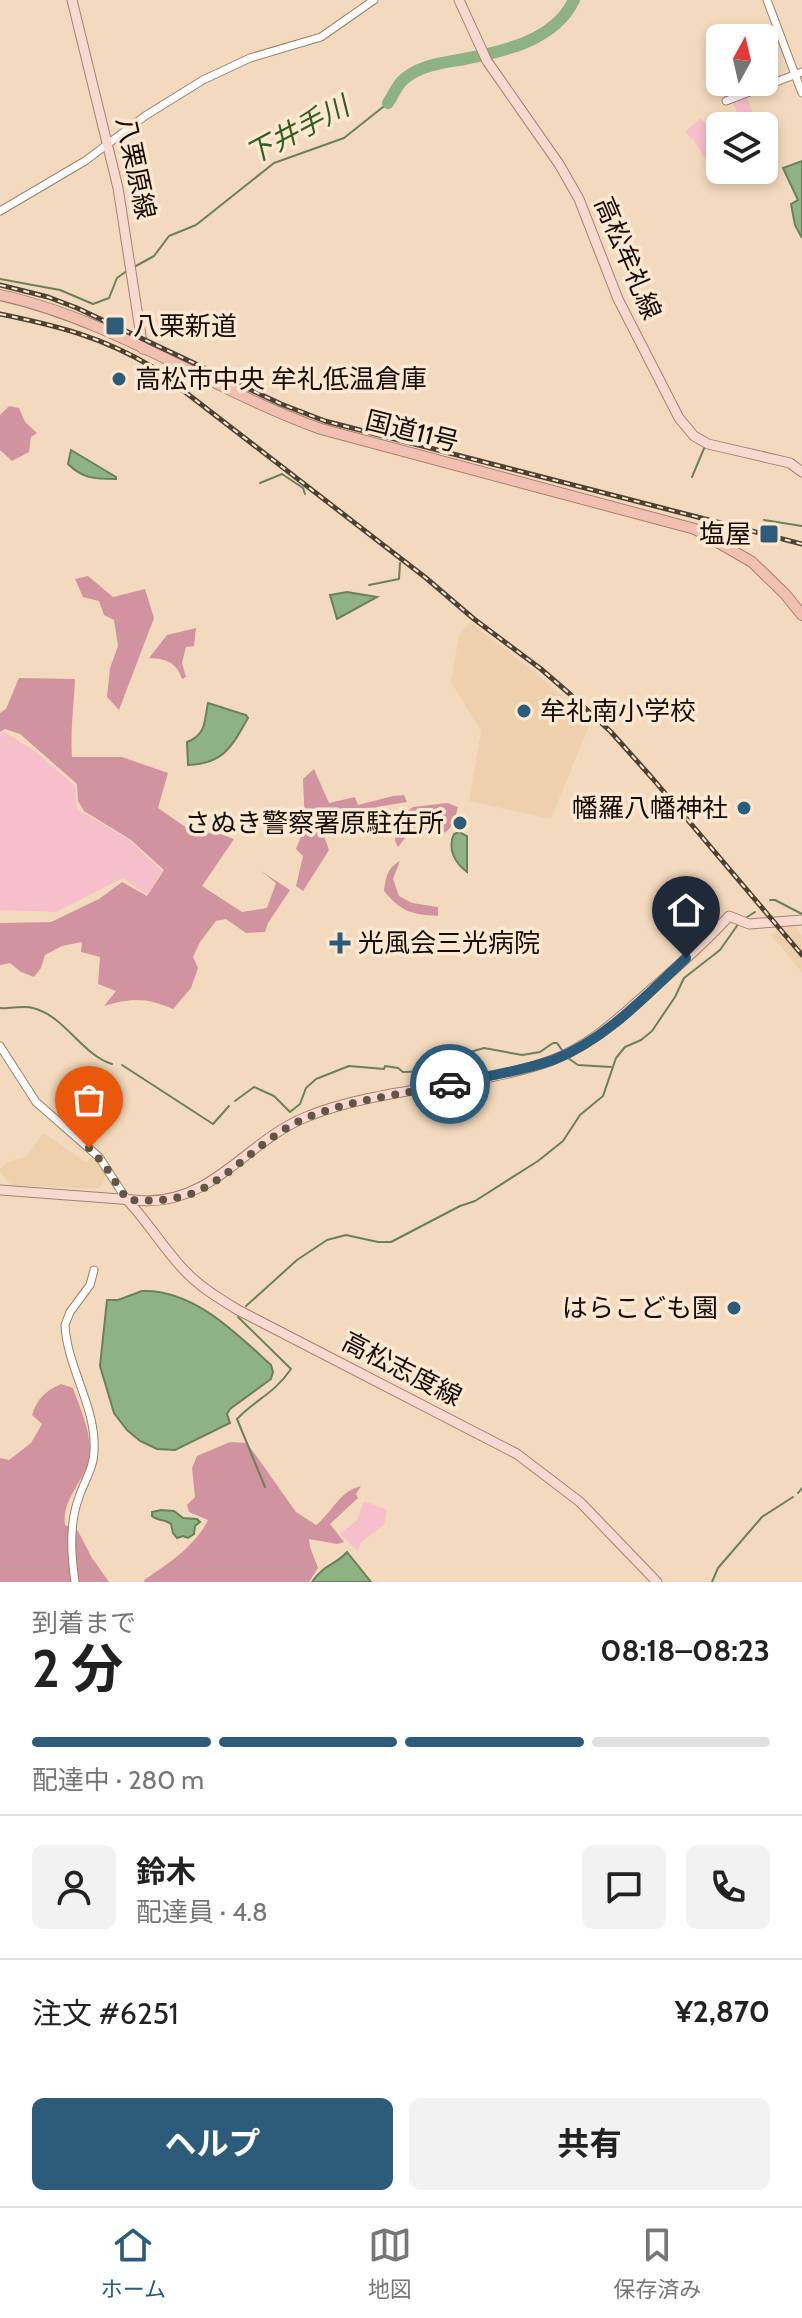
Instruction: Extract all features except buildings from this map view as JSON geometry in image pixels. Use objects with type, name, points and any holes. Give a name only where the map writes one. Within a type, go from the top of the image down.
[{"type":"highway","name":"国道11号","points":[[0,295],[55,310],[274,411],[321,429],[695,529],[752,562],[802,615]]},
{"type":"main road","name":"八栗原線","points":[[72,0],[109,144],[132,268],[143,349]]},
{"type":"main road","name":"高松牟礼線","points":[[459,0],[484,56],[559,164],[579,199],[618,299],[685,427],[708,444],[781,460],[802,472]]},
{"type":"main road","points":[[793,603],[802,595]]},
{"type":"main road","points":[[148,1222],[151,1206],[207,1185],[285,1128],[318,1113],[522,1069],[563,1056],[607,1029],[729,916],[740,922],[802,920]]},
{"type":"main road","points":[[0,1190],[127,1200],[177,1198]]},
{"type":"main road","name":"高松志度線","points":[[127,1200],[204,1289],[238,1310],[485,1436],[532,1464],[580,1502],[657,1582]]},
{"type":"street","points":[[0,211],[109,144],[145,116],[203,80],[250,58],[321,37],[374,0]]},
{"type":"street","points":[[767,0],[798,73],[802,93]]},
{"type":"street","points":[[726,101],[798,73]]},
{"type":"street","points":[[0,1046],[36,1102],[99,1157],[127,1200]]},
{"type":"street","points":[[103,1197],[113,1182]]},
{"type":"street","points":[[75,1582],[73,1518],[95,1449],[65,1325],[70,1312],[90,1285],[94,1270]]},
{"type":"shaded area","points":[[747,98],[752,112],[737,112],[733,103]]},
{"type":"shaded area","points":[[701,118],[706,125],[706,160],[694,141],[685,132]]},
{"type":"shaded area","points":[[802,161],[802,238],[795,225],[791,204],[798,200],[783,168]]},
{"type":"shaded area","points":[[9,406],[19,408],[25,422],[37,433],[31,437],[29,452],[12,461],[0,450],[0,415]]},
{"type":"shaded area","points":[[71,450],[116,479],[79,473],[68,464]]},
{"type":"shaded area","points":[[88,576],[113,597],[145,589],[154,618],[119,710],[107,697],[110,668],[118,646],[114,620],[104,615],[99,601],[83,597],[75,579]]},
{"type":"shaded area","points":[[347,592],[377,597],[337,619],[330,595]]},
{"type":"shaded area","name":"牟礼南小学校","points":[[470,622],[537,674],[590,723],[551,819],[469,801],[481,731],[451,682],[459,635]]},
{"type":"shaded area","points":[[196,628],[194,646],[186,647],[182,663],[186,677],[182,679],[170,662],[149,658],[167,635]]},
{"type":"shaded area","points":[[19,678],[75,679],[72,757],[122,757],[168,773],[158,808],[197,835],[215,832],[234,839],[202,886],[242,912],[267,908],[276,883],[261,871],[290,890],[265,932],[246,933],[226,919],[216,921],[193,957],[198,968],[191,988],[173,1009],[138,1000],[104,1006],[116,991],[98,984],[100,957],[81,952],[82,942],[62,946],[45,955],[34,977],[10,963],[0,965],[0,923],[51,922],[99,899],[122,882],[147,896],[164,870],[131,840],[84,811],[78,801],[77,784],[20,734],[5,729],[0,732],[0,713],[6,709]]},
{"type":"shaded area","points":[[208,703],[248,718],[226,752],[210,761],[188,765],[187,742],[201,731]]},
{"type":"shaded area","points":[[3,731],[37,753],[75,786],[77,809],[129,840],[162,871],[148,895],[123,878],[56,912],[0,910],[0,736]]},
{"type":"shaded area","points":[[314,769],[329,803],[355,797],[358,805],[404,795],[407,802],[377,807],[371,816],[324,836],[329,850],[303,891],[296,886],[303,856],[296,849],[305,826],[303,779]]},
{"type":"shaded area","points":[[447,803],[458,807],[446,832],[409,833],[398,847],[395,841],[398,818],[413,807]]},
{"type":"shaded area","points":[[459,832],[467,836],[467,872],[452,850],[454,834]]},
{"type":"shaded area","points":[[400,861],[393,879],[399,896],[412,903],[438,907],[438,916],[407,911],[384,891],[388,873]]},
{"type":"shaded area","points":[[794,925],[802,936],[802,972],[771,935],[783,927]]},
{"type":"shaded area","points":[[43,1133],[86,1162],[93,1156],[106,1175],[101,1186],[95,1189],[11,1185],[0,1173],[0,1168],[9,1161],[26,1157]]},
{"type":"shaded area","points":[[142,1291],[161,1292],[196,1305],[243,1340],[271,1365],[273,1372],[271,1379],[230,1409],[227,1414],[230,1423],[175,1450],[157,1449],[127,1430],[114,1413],[100,1366],[107,1300],[118,1300]]},
{"type":"shaded area","points":[[61,1384],[73,1388],[90,1443],[85,1470],[66,1507],[65,1525],[78,1531],[109,1582],[0,1582],[0,1458],[9,1460],[31,1443],[42,1424],[32,1415],[36,1404]]},
{"type":"shaded area","points":[[230,1442],[247,1443],[296,1512],[316,1525],[341,1497],[361,1486],[356,1494],[358,1498],[330,1524],[344,1542],[337,1544],[309,1539],[318,1568],[309,1582],[145,1582],[180,1554],[203,1529],[208,1520],[189,1512],[187,1505],[195,1497],[192,1468],[197,1456]]},
{"type":"shaded area","points":[[364,1501],[387,1510],[384,1525],[361,1542],[358,1551],[340,1534],[357,1520]]},
{"type":"shaded area","points":[[174,1511],[183,1518],[197,1519],[200,1522],[195,1526],[194,1534],[188,1538],[177,1538],[171,1524],[152,1516],[152,1512]]},
{"type":"shaded area","points":[[347,1552],[371,1582],[312,1582],[321,1572]]},
{"type":"waterway","name":"下井手川","points":[[388,103],[401,82],[422,68],[528,42],[555,25],[574,0]]},
{"type":"waterway","name":"下井手川","points":[[134,267],[154,256],[169,236],[196,225],[274,163],[344,138],[388,103]]},
{"type":"waterway","name":"下井手川","points":[[0,279],[60,290],[93,304],[109,298],[117,278],[128,270]]},
{"type":"waterway","points":[[692,477],[705,446]]},
{"type":"waterway","points":[[260,483],[282,474],[303,488],[305,494]]},
{"type":"waterway","points":[[764,520],[802,526]]},
{"type":"waterway","points":[[369,585],[399,579],[400,563]]},
{"type":"waterway","points":[[770,900],[802,914]]},
{"type":"waterway","points":[[744,919],[755,912]]},
{"type":"waterway","points":[[246,1306],[297,1260],[327,1240],[346,1235],[391,1242],[475,1201],[538,1161],[563,1141],[580,1115],[603,1096],[616,1058],[625,1047],[652,1031],[684,978],[720,950],[739,923]]},
{"type":"waterway","points":[[0,1008],[29,1007],[44,1012],[91,1052],[112,1064]]},
{"type":"waterway","points":[[235,1101],[254,1087],[274,1096],[290,1112],[300,1104],[306,1088],[316,1079],[349,1066],[384,1069],[385,1066],[403,1072],[435,1071],[467,1053],[484,1048],[522,1055],[540,1052],[557,1043],[562,1050]]},
{"type":"waterway","points":[[568,1058],[578,1065],[611,1067]]},
{"type":"waterway","points":[[122,1065],[213,1124],[229,1106]]},
{"type":"waterway","points":[[238,1317],[291,1369],[278,1385],[237,1419],[265,1487]]},
{"type":"waterway","points":[[798,1493],[802,1488]]},
{"type":"waterway","points":[[712,1582],[718,1568],[762,1517],[793,1497]]},
{"type":"railway","points":[[0,285],[77,308],[281,404],[325,421],[802,544]]},
{"type":"railway","points":[[0,314],[80,334],[117,348],[154,368],[541,669],[611,732],[802,955]]},
{"type":"way so far","points":[[89,1148],[99,1157],[127,1200],[166,1200],[197,1191],[285,1128],[308,1117],[350,1104],[450,1084]]},
{"type":"place","name":"八栗新道","points":[[115,326]]},
{"type":"place","name":"高松市中央 牟礼低温倉庫","points":[[119,379]]},
{"type":"place","name":"塩屋","points":[[769,534]]},
{"type":"place","name":"牟礼南小学校","points":[[524,711]]},
{"type":"place","name":"幡羅八幡神社","points":[[744,808]]},
{"type":"place","name":"さぬき警察署原駐在所","points":[[460,823]]},
{"type":"place","name":"光風会三光病院","points":[[340,943]]},
{"type":"place","name":"はらこども園","points":[[734,1308]]},
{"type":"route","points":[[450,1084],[551,1061],[578,1048],[607,1029],[686,958]]}]
